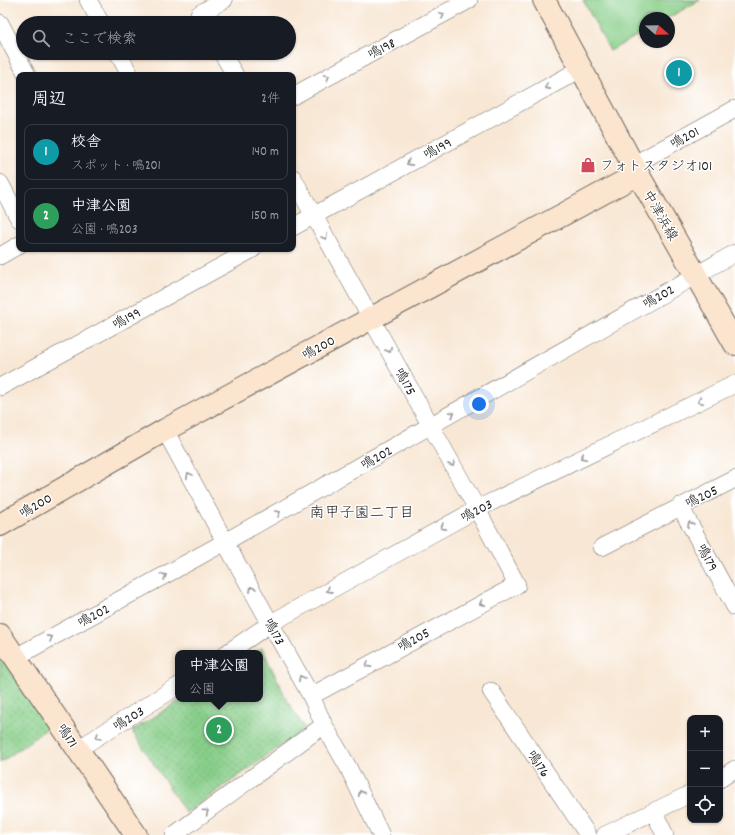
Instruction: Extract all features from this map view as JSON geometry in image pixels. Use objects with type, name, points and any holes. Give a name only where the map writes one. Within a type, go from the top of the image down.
[{"type":"street","points":[[88,0],[97,16]]},
{"type":"street","points":[[198,12],[224,0]]},
{"type":"street","name":"鳴198","points":[[296,94],[469,0]]},
{"type":"street","name":"中津浜線","points":[[544,0],[636,169],[735,344]]},
{"type":"street","points":[[0,23],[16,53]]},
{"type":"street","points":[[20,60],[26,72]]},
{"type":"street","points":[[122,60],[128,72]]},
{"type":"street","points":[[226,60],[233,72]]},
{"type":"street","name":"鳴199","points":[[296,225],[581,69]]},
{"type":"street","name":"鳴201","points":[[636,169],[735,108]]},
{"type":"street","name":"鳴200","points":[[0,525],[166,430],[372,318],[636,169]]},
{"type":"street","points":[[0,183],[16,213]]},
{"type":"street","name":"鳴175","points":[[296,184],[477,508],[517,585]]},
{"type":"street","points":[[0,256],[16,247]]},
{"type":"street","name":"鳴199","points":[[0,387],[248,252]]},
{"type":"street","name":"鳴202","points":[[16,657],[225,542],[735,253]]},
{"type":"street","name":"鳴203","points":[[231,650],[271,623],[477,508],[735,384]]},
{"type":"street","name":"鳴173","points":[[166,430],[225,542],[311,696],[324,725],[348,767],[376,833]]},
{"type":"street","name":"鳴205","points":[[602,547],[735,479]]},
{"type":"street","name":"鳴179","points":[[680,506],[735,607]]},
{"type":"street","name":"鳴205","points":[[311,696],[517,585]]},
{"type":"street","name":"鳴171","points":[[0,635],[136,835]]},
{"type":"street","name":"鳴203","points":[[78,749],[175,688]]},
{"type":"street","name":"鳴176","points":[[491,691],[588,835]]},
{"type":"street","points":[[174,835],[324,725]]},
{"type":"street","points":[[723,777],[735,769]]},
{"type":"street","points":[[605,835],[687,796]]},
{"type":"street","points":[[654,812],[665,835]]},
{"type":"green space","points":[[583,0],[700,0],[675,14],[675,12],[639,12],[639,34],[610,51]]},
{"type":"green space","points":[[263,650],[287,700],[305,729],[186,813],[132,731],[177,702],[263,702]]},
{"type":"green space","points":[[0,655],[49,727],[0,763]]},
{"type":"place","name":"校舎","points":[[679,73]]},
{"type":"place","name":"フォトスタジオ101","points":[[588,165]]},
{"type":"place","name":"中津公園","points":[[219,730]]},
{"type":"district","name":"南甲子園二丁目","points":[[362,512]]}]
